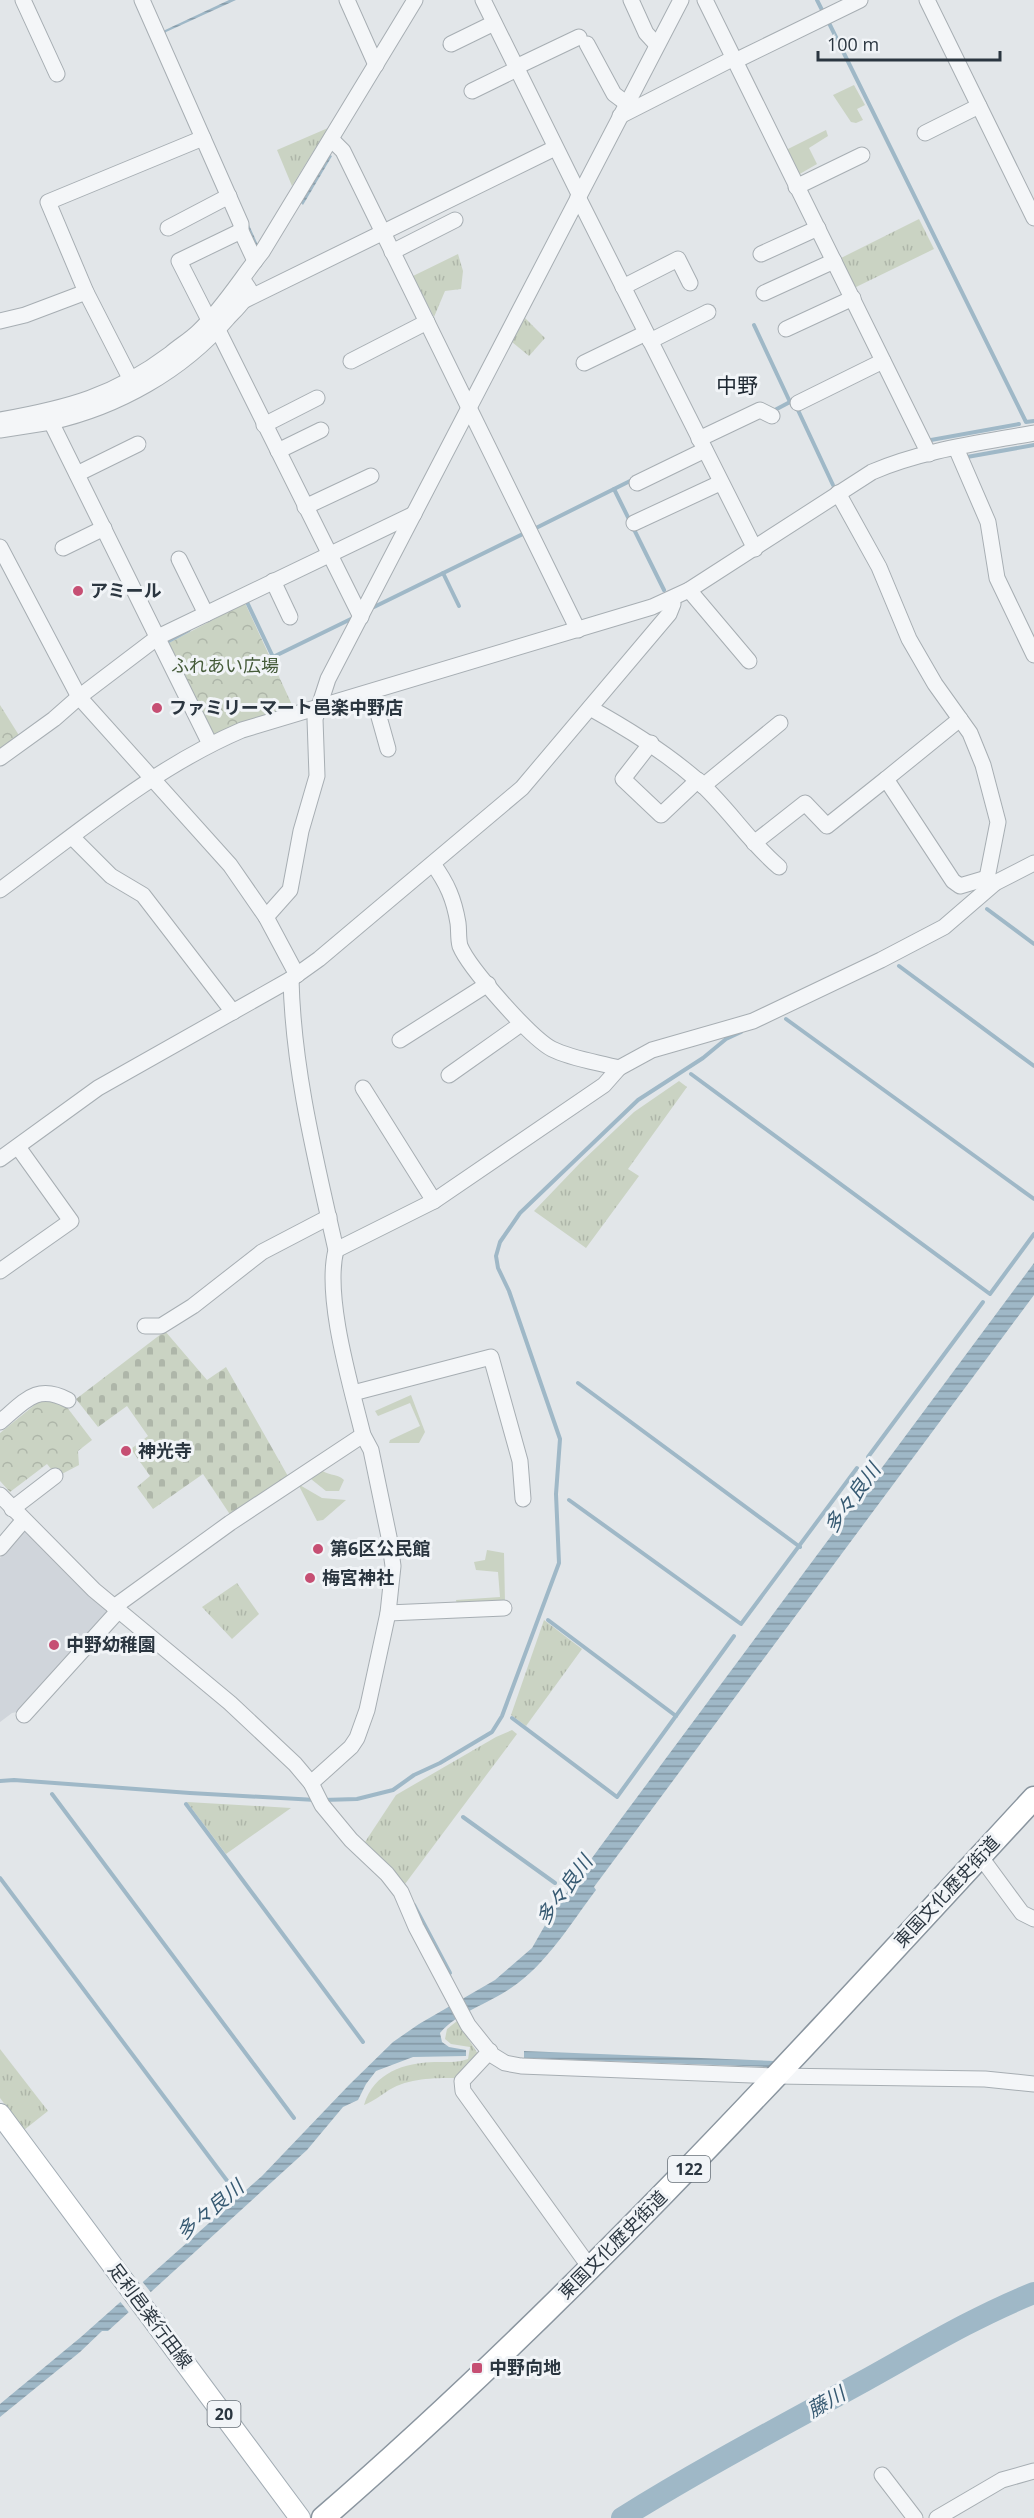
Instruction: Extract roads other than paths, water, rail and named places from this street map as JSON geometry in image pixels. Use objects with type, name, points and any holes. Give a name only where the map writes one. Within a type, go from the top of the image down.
[{"type":"highway","name":"東国文化歴史街道","points":[[323,2518],[449,2404],[591,2269],[776,2076],[1034,1798]]},
{"type":"main road","name":"足利邑楽行田線","points":[[0,2114],[300,2518]]},
{"type":"street","points":[[22,0],[57,74]]},
{"type":"street","points":[[142,0],[229,196],[241,224],[241,231],[255,261]]},
{"type":"street","points":[[347,0],[376,65]]},
{"type":"street","points":[[0,430],[51,422],[92,411],[136,391],[179,364],[213,325],[243,280],[415,0]]},
{"type":"street","points":[[483,0],[754,549]]},
{"type":"street","points":[[630,0],[646,33],[657,45]]},
{"type":"street","points":[[266,917],[290,890],[301,831],[318,776],[315,719],[328,680],[681,0]]},
{"type":"street","points":[[705,0],[929,454]]},
{"type":"street","points":[[623,109],[734,60],[860,0]]},
{"type":"street","points":[[927,0],[1034,218]]},
{"type":"street","points":[[451,44],[494,23]]},
{"type":"street","points":[[472,91],[516,68],[583,41],[623,109]]},
{"type":"street","points":[[925,133],[979,106]]},
{"type":"street","points":[[131,380],[86,292],[48,202],[203,138]]},
{"type":"street","points":[[331,139],[343,151],[578,630]]},
{"type":"street","points":[[0,420],[57,410],[105,393],[131,380],[243,302],[555,148]]},
{"type":"street","points":[[796,187],[862,155]]},
{"type":"street","points":[[168,228],[229,196]]},
{"type":"street","points":[[392,252],[455,220]]},
{"type":"street","points":[[761,254],[818,228]]},
{"type":"street","points":[[241,231],[178,261],[264,424],[361,617]]},
{"type":"street","points":[[623,287],[678,259],[690,283]]},
{"type":"street","points":[[764,293],[834,261]]},
{"type":"street","points":[[243,280],[249,289],[243,302]]},
{"type":"street","points":[[0,321],[26,315],[86,292]]},
{"type":"street","points":[[786,329],[853,298]]},
{"type":"street","points":[[584,363],[708,312]]},
{"type":"street","points":[[351,361],[427,322]]},
{"type":"street","points":[[798,403],[884,361]]},
{"type":"street","points":[[264,424],[317,398]]},
{"type":"street","points":[[637,483],[760,410],[772,416]]},
{"type":"street","points":[[51,422],[210,744]]},
{"type":"street","points":[[278,452],[321,430]]},
{"type":"street","points":[[0,890],[152,778],[210,744],[242,730],[633,614],[689,590],[838,493],[894,462],[1034,433]]},
{"type":"street","points":[[77,474],[138,444]]},
{"type":"street","points":[[956,448],[988,522],[997,578],[1034,655]]},
{"type":"street","points":[[305,507],[371,476]]},
{"type":"street","points":[[634,523],[720,483]]},
{"type":"street","points":[[336,1250],[434,1201],[604,1085],[619,1068],[652,1050],[753,1021],[881,960],[944,927],[991,880],[998,822],[983,765],[970,733],[935,684],[909,639],[879,567],[838,493]]},
{"type":"street","points":[[0,758],[54,719],[158,637],[414,514]]},
{"type":"street","points":[[63,548],[104,528]]},
{"type":"street","points":[[0,547],[79,697],[230,865],[266,917],[294,977],[292,1020],[300,1073],[336,1250],[332,1267],[334,1303],[363,1435],[372,1450],[393,1566],[388,1613],[367,1710],[357,1738],[351,1747],[311,1783]]},
{"type":"street","points":[[179,559],[206,614]]},
{"type":"street","points":[[273,581],[290,617]]},
{"type":"street","points":[[689,590],[749,661]]},
{"type":"street","points":[[0,1159],[98,1088],[294,977],[433,864],[522,788],[669,614],[673,604],[672,599]]},
{"type":"street","points":[[372,692],[388,749]]},
{"type":"street","points":[[590,708],[651,743],[701,783],[754,843],[779,867]]},
{"type":"street","points":[[754,843],[805,803],[827,826],[960,719]]},
{"type":"street","points":[[651,743],[622,779],[661,815],[780,723]]},
{"type":"street","points":[[886,779],[953,881],[960,886],[991,880],[1034,863]]},
{"type":"street","points":[[72,837],[111,876],[143,895],[234,1012]]},
{"type":"street","points":[[433,864],[446,882],[454,899],[460,946],[521,1024],[541,1042],[553,1049],[619,1068]]},
{"type":"street","points":[[400,1040],[488,984]]},
{"type":"street","points":[[449,1075],[521,1024]]},
{"type":"street","points":[[363,1088],[434,1201]]},
{"type":"street","points":[[0,1272],[71,1221],[18,1147]]},
{"type":"street","points":[[145,1326],[160,1326],[193,1306],[262,1252],[329,1217]]},
{"type":"street","points":[[353,1393],[491,1357],[520,1461],[523,1499]]},
{"type":"street","points":[[0,1422],[27,1400],[44,1392],[55,1393],[68,1400]]},
{"type":"street","points":[[24,1715],[117,1608],[221,1530],[363,1435]]},
{"type":"street","points":[[12,1509],[56,1476]]},
{"type":"street","points":[[0,1495],[23,1521],[94,1590],[230,1703],[295,1764],[311,1783],[322,1805],[351,1840],[387,1874],[401,1892],[416,1927],[468,2025],[492,2055],[506,2063],[521,2066],[776,2076],[985,2079],[1034,2084]]},
{"type":"street","points":[[0,1548],[23,1521]]},
{"type":"street","points":[[388,1613],[504,1608]]},
{"type":"street","points":[[980,1856],[1022,1913],[1034,1919]]},
{"type":"street","points":[[490,2051],[462,2081],[463,2091],[591,2269]]},
{"type":"street","points":[[937,2518],[1002,2480],[1034,2471]]},
{"type":"street","points":[[882,2475],[915,2518]]},
{"type":"water","points":[[229,0],[236,0],[166,32],[164,36],[258,245],[255,247],[161,34]]},
{"type":"water","points":[[330,155],[332,156],[303,205],[301,203]]},
{"type":"water","points":[[1034,1263],[1034,1295],[594,1887],[596,1890],[547,1956],[524,1979],[502,1994],[455,2019],[440,2033],[442,2042],[449,2047],[466,2050],[466,2056],[413,2057],[376,2071],[358,2100],[343,2107],[307,2150],[108,2331],[102,2331],[80,2352],[0,2417],[0,2404],[81,2337],[262,2176],[393,2042],[419,2024],[495,1980],[532,1948],[552,1913],[600,1847]]},
{"type":"water","points":[[524,2051],[774,2061],[769,2067],[524,2058]]},
{"type":"waterway","points":[[817,0],[823,12]]},
{"type":"waterway","points":[[827,19],[1026,422],[1034,421]]},
{"type":"waterway","points":[[754,325],[790,402]]},
{"type":"waterway","points":[[773,411],[790,402],[797,408],[833,485]]},
{"type":"waterway","points":[[931,440],[1019,424]]},
{"type":"waterway","points":[[967,457],[1034,445]]},
{"type":"waterway","points":[[534,529],[634,479]]},
{"type":"waterway","points":[[614,489],[664,590]]},
{"type":"waterway","points":[[374,607],[527,532]]},
{"type":"waterway","points":[[443,573],[459,606]]},
{"type":"waterway","points":[[246,600],[273,657],[353,618]]},
{"type":"waterway","points":[[163,644],[189,630]]},
{"type":"waterway","points":[[987,909],[1034,944]]},
{"type":"waterway","points":[[899,966],[1034,1066]]},
{"type":"waterway","points":[[786,1019],[1034,1199]]},
{"type":"waterway","points":[[323,1800],[357,1799],[393,1790],[414,1775],[440,1763],[492,1732],[502,1716],[559,1563],[556,1494],[560,1439],[509,1291],[498,1268],[496,1256],[500,1242],[520,1213],[638,1100],[703,1058],[726,1039],[741,1032]]},
{"type":"waterway","points":[[691,1074],[990,1294],[1034,1234]]},
{"type":"waterway","name":"多々良川","points":[[868,1457],[983,1302]]},
{"type":"waterway","points":[[578,1383],[800,1547]]},
{"type":"waterway","name":"多々良川","points":[[569,1500],[741,1624],[857,1468]]},
{"type":"waterway","points":[[548,1620],[676,1716]]},
{"type":"waterway","points":[[512,1718],[617,1797],[734,1636]]},
{"type":"waterway","points":[[0,1781],[14,1780],[316,1800]]},
{"type":"waterway","points":[[52,1794],[294,2118]]},
{"type":"waterway","points":[[186,1804],[363,2042]]},
{"type":"waterway","name":"多々良川","points":[[463,1817],[555,1883]]},
{"type":"waterway","name":"多々良川","points":[[0,1878],[228,2182]]},
{"type":"waterway","points":[[414,1905],[450,1973]]},
{"type":"waterway","name":"藤川","points":[[622,2518],[711,2465],[948,2334],[1034,2293]]},
{"type":"place","name":"アミール","points":[[78,591]]},
{"type":"place","name":"ファミリーマート邑楽中野店","points":[[157,708]]},
{"type":"place","name":"神光寺","points":[[126,1451]]},
{"type":"place","name":"第6区公民館","points":[[318,1549]]},
{"type":"place","name":"梅宮神社","points":[[310,1578]]},
{"type":"place","name":"中野幼稚園","points":[[54,1645]]},
{"type":"place","name":"中野向地","points":[[477,2368]]},
{"type":"district","name":"中野","points":[[737,386]]},
{"type":"park label","name":"ふれあい広場","points":[[225,666]]}]
